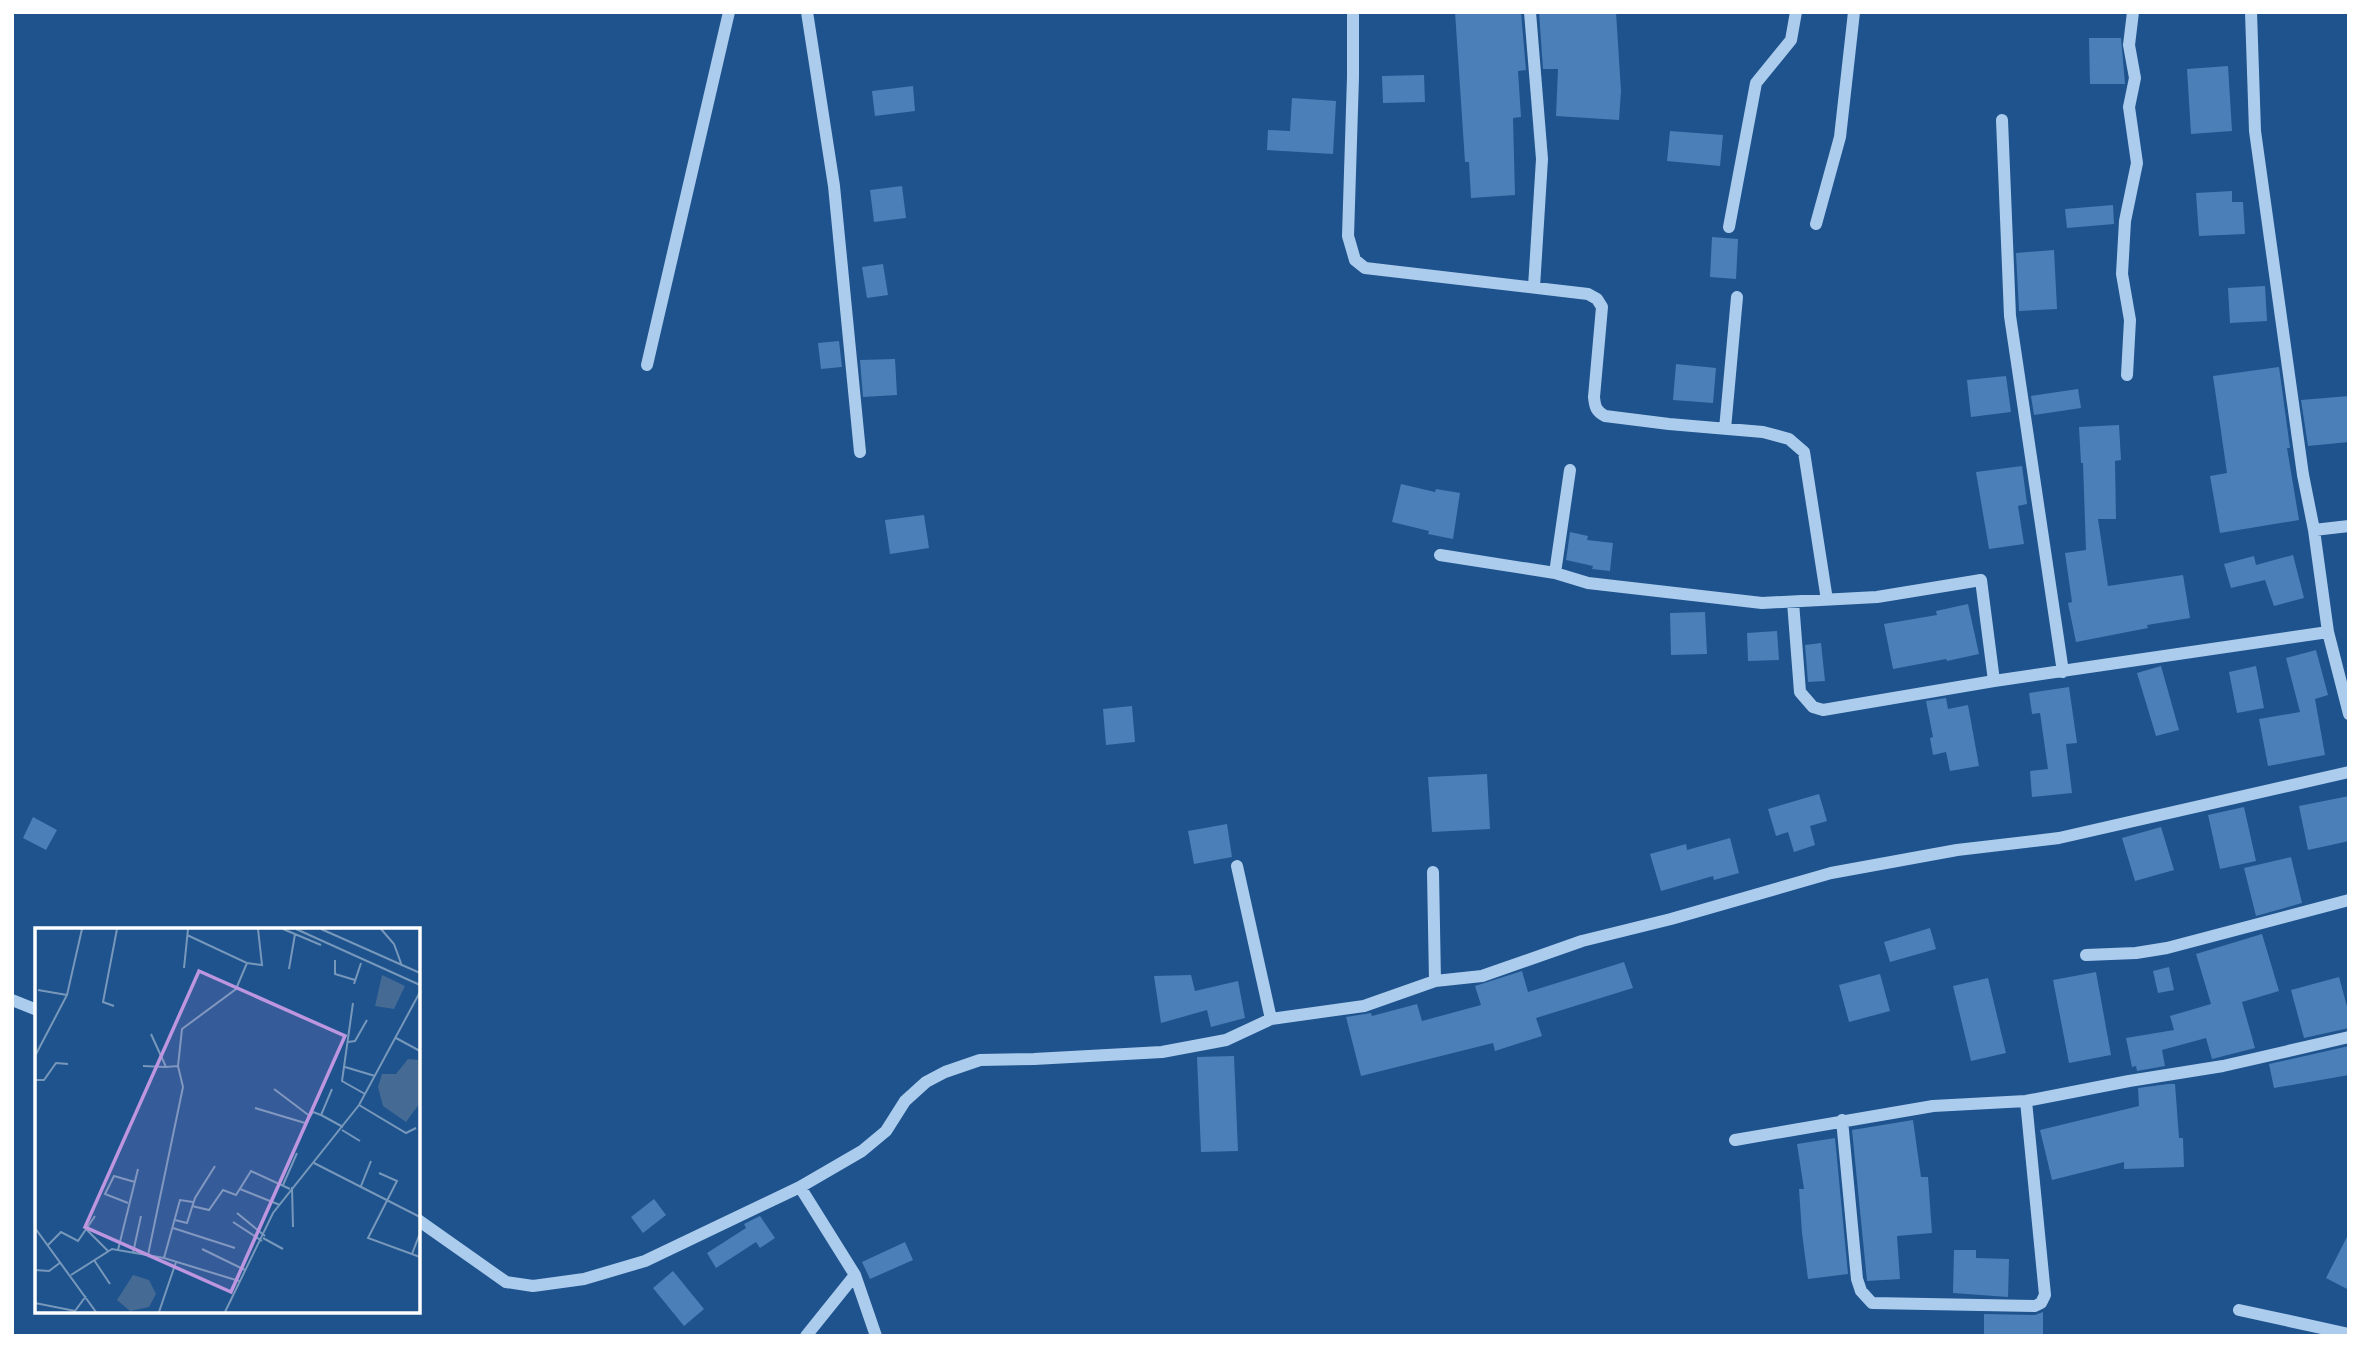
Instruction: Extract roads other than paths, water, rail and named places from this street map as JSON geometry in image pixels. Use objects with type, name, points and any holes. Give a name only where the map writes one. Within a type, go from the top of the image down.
[{"type":"street","points":[[647,365],[729,12]]},
{"type":"street","points":[[807,12],[834,186],[860,452]]},
{"type":"street","points":[[1353,12],[1348,236],[1355,260],[1365,268],[1588,294],[1597,299],[1602,307],[1594,397],[1599,413],[1656,422],[1763,432],[1789,439],[1804,452],[1827,600]]},
{"type":"street","points":[[1530,12],[1542,159],[1534,287]]},
{"type":"street","points":[[1729,227],[1756,83],[1791,40],[1796,12]]},
{"type":"street","points":[[1816,224],[1840,137],[1854,12]]},
{"type":"street","points":[[2127,375],[2130,320],[2123,274],[2125,221],[2137,163],[2129,107],[2135,78],[2129,45],[2133,12]]},
{"type":"street","points":[[2251,12],[2255,131],[2303,475],[2314,530],[2328,632],[2349,715]]},
{"type":"street","points":[[2002,120],[2010,317],[2063,673]]},
{"type":"street","points":[[1726,429],[1737,298]]},
{"type":"street","points":[[1555,573],[1570,470]]},
{"type":"street","points":[[2314,530],[2349,526]]},
{"type":"street","points":[[1440,555],[1555,573],[1588,583],[1762,603],[1877,597],[1981,580],[1994,681]]},
{"type":"street","points":[[1793,602],[1800,692],[1813,707],[1823,709],[2328,632]]},
{"type":"street","points":[[420,1221],[506,1282],[533,1286],[584,1279],[645,1261],[800,1187],[862,1151],[886,1131],[905,1101],[926,1082],[980,1060],[1161,1052],[1226,1040],[1271,1019],[1364,1006],[1435,981],[1482,976],[1582,941],[1671,919],[1831,873],[1957,850],[2059,838],[2349,772]]},
{"type":"street","points":[[1237,866],[1271,1019]]},
{"type":"street","points":[[1433,872],[1435,981]]},
{"type":"street","points":[[2086,955],[2136,953],[2167,948],[2349,900]]},
{"type":"street","points":[[12,1000],[35,1009]]},
{"type":"street","points":[[1735,1140],[1933,1106],[2026,1101],[2223,1066],[2349,1037]]},
{"type":"street","points":[[1842,1120],[1857,1279],[1865,1298],[1872,1303],[2035,1306],[2041,1303],[2045,1295],[2026,1101]]},
{"type":"street","points":[[800,1187],[855,1275],[876,1336]]},
{"type":"street","points":[[806,1336],[855,1275]]},
{"type":"street","points":[[2239,1310],[2349,1334]]}]
